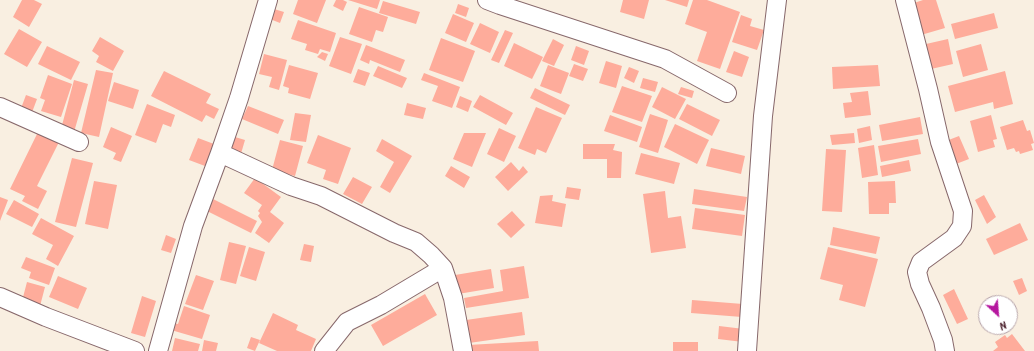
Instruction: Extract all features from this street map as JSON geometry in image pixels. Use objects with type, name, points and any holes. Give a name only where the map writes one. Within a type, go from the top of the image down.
[{"type":"street","points":[[158,351],[193,226],[239,98],[268,0]]},
{"type":"street","points":[[487,0],[664,59],[727,93]]},
{"type":"street","points":[[747,351],[763,116],[777,0]]},
{"type":"street","points":[[905,0],[940,142],[963,211],[962,226],[954,238],[921,262],[917,272],[945,351]]},
{"type":"street","points":[[0,107],[79,142]]},
{"type":"street","points":[[220,154],[291,186],[321,196],[394,233],[416,242],[443,268],[453,298],[463,351]]},
{"type":"street","points":[[324,351],[347,322],[380,305],[443,268]]},
{"type":"street","points":[[0,297],[46,317],[135,351]]},
{"type":"building","points":[[22,0],[34,0],[42,4],[29,27],[13,17]]},
{"type":"building","points":[[298,0],[326,0],[317,23],[293,14]]},
{"type":"building","points":[[336,0],[343,0],[347,2],[343,11],[333,6]]},
{"type":"building","points":[[348,0],[380,0],[377,9]]},
{"type":"building","points":[[623,0],[649,0],[644,19],[620,12]]},
{"type":"building","points":[[665,0],[689,0],[687,7]]},
{"type":"building","points":[[693,0],[707,0],[740,12],[720,69],[697,61],[707,32],[685,24]]},
{"type":"building","points":[[923,0],[936,0],[945,28],[921,35],[911,4]]},
{"type":"building","points":[[383,1],[420,12],[416,24],[379,13]]},
{"type":"building","points":[[458,4],[469,8],[466,17],[455,13]]},
{"type":"building","points":[[359,7],[388,17],[383,32],[376,30],[372,42],[349,34]]},
{"type":"building","points":[[274,9],[284,12],[280,23],[270,19]]},
{"type":"building","points":[[994,13],[998,28],[955,39],[951,24]]},
{"type":"building","points":[[453,14],[474,23],[466,42],[445,33]]},
{"type":"building","points":[[741,15],[752,19],[750,26],[764,30],[757,50],[732,42]]},
{"type":"building","points":[[298,20],[336,33],[330,52],[320,49],[318,54],[305,50],[307,44],[291,39]]},
{"type":"building","points":[[480,23],[499,32],[490,53],[470,44]]},
{"type":"building","points":[[19,29],[42,42],[27,67],[4,54]]},
{"type":"building","points":[[505,30],[513,33],[499,63],[491,60]]},
{"type":"building","points":[[100,37],[124,51],[113,71],[96,62],[99,56],[92,51]]},
{"type":"building","points":[[340,37],[362,44],[351,74],[329,66]]},
{"type":"building","points":[[441,38],[475,51],[463,82],[429,70]]},
{"type":"building","points":[[553,39],[564,45],[554,66],[542,61]]},
{"type":"building","points":[[948,39],[953,64],[931,69],[926,44]]},
{"type":"building","points":[[514,43],[543,57],[532,79],[504,66]]},
{"type":"building","points":[[981,44],[988,70],[963,77],[956,51]]},
{"type":"building","points":[[366,45],[405,60],[400,72],[370,60],[369,64],[360,60]]},
{"type":"building","points":[[47,46],[80,62],[71,80],[38,64]]},
{"type":"building","points":[[576,46],[589,51],[584,65],[571,60]]},
{"type":"building","points":[[734,51],[749,57],[742,77],[726,72]]},
{"type":"building","points":[[322,52],[328,54],[325,61],[317,57]]},
{"type":"building","points":[[264,54],[287,60],[279,90],[269,87],[272,77],[259,74]]},
{"type":"building","points":[[606,61],[622,66],[616,88],[599,83]]},
{"type":"building","points":[[574,64],[588,69],[583,81],[569,76]]},
{"type":"building","points":[[289,65],[318,73],[310,99],[288,93],[289,88],[283,86]]},
{"type":"building","points":[[548,65],[569,73],[561,94],[540,86]]},
{"type":"building","points":[[878,65],[880,86],[833,89],[832,67]]},
{"type":"building","points":[[378,66],[407,78],[402,88],[373,76]]},
{"type":"building","points":[[629,67],[639,71],[634,83],[624,78]]},
{"type":"building","points":[[358,69],[370,73],[365,86],[353,82]]},
{"type":"building","points":[[96,70],[113,73],[99,137],[81,133]]},
{"type":"building","points":[[164,71],[211,94],[206,103],[219,109],[214,119],[206,115],[202,122],[151,96]]},
{"type":"building","points":[[1005,71],[1013,104],[994,109],[993,102],[955,112],[948,86]]},
{"type":"building","points":[[424,73],[460,87],[452,108],[432,101],[438,86],[421,80]]},
{"type":"building","points":[[48,75],[72,84],[61,117],[41,111],[45,100],[40,98]]},
{"type":"building","points":[[643,78],[658,82],[655,92],[640,88]]},
{"type":"building","points":[[74,80],[88,84],[74,132],[61,129]]},
{"type":"building","points":[[114,82],[139,90],[133,109],[108,101]]},
{"type":"building","points":[[622,86],[652,96],[642,122],[612,112]]},
{"type":"building","points":[[662,87],[686,99],[675,119],[652,107]]},
{"type":"building","points":[[681,87],[694,91],[692,98],[678,94]]},
{"type":"building","points":[[535,88],[570,105],[565,115],[530,98]]},
{"type":"building","points":[[868,91],[871,115],[845,118],[843,103],[852,102],[850,93]]},
{"type":"building","points":[[26,95],[37,99],[31,115],[20,111]]},
{"type":"building","points":[[480,95],[513,113],[506,125],[473,107]]},
{"type":"building","points":[[460,96],[472,101],[468,112],[456,107]]},
{"type":"building","points":[[407,103],[426,108],[423,119],[404,115]]},
{"type":"building","points":[[147,104],[175,115],[171,127],[163,124],[156,143],[135,135]]},
{"type":"building","points":[[687,104],[720,120],[712,136],[679,119]]},
{"type":"building","points":[[248,106],[284,120],[278,134],[242,119]]},
{"type":"building","points":[[536,107],[562,118],[546,153],[537,149],[535,155],[518,148]]},
{"type":"building","points":[[295,113],[311,115],[306,142],[290,140]]},
{"type":"building","points":[[650,114],[668,120],[658,153],[639,147]]},
{"type":"building","points":[[610,115],[642,127],[637,142],[604,131]]},
{"type":"building","points":[[991,115],[997,139],[993,140],[995,147],[978,152],[970,121]]},
{"type":"building","points":[[920,117],[923,134],[882,141],[879,125]]},
{"type":"building","points":[[1023,120],[1027,131],[1030,130],[1034,143],[1031,144],[1033,150],[1020,154],[1019,151],[1016,152],[1014,148],[1007,150],[1000,127]]},
{"type":"building","points":[[675,124],[709,140],[697,164],[664,147]]},
{"type":"building","points":[[870,126],[872,140],[859,143],[857,129]]},
{"type":"building","points":[[111,127],[132,136],[121,162],[113,159],[116,153],[103,147]]},
{"type":"building","points":[[499,128],[516,136],[504,162],[487,154]]},
{"type":"building","points":[[38,132],[59,142],[37,186],[47,191],[38,209],[22,201],[25,196],[10,189]]},
{"type":"building","points":[[464,133],[486,133],[472,167],[453,159]]},
{"type":"building","points":[[854,133],[855,143],[832,145],[830,135]]},
{"type":"building","points":[[318,135],[351,148],[338,184],[323,179],[326,170],[307,163]]},
{"type":"building","points":[[959,136],[969,159],[956,164],[946,141]]},
{"type":"building","points":[[235,137],[245,140],[240,157],[229,154]]},
{"type":"building","points":[[198,138],[214,144],[205,166],[189,160]]},
{"type":"building","points":[[382,139],[412,156],[390,193],[380,187],[394,162],[376,151]]},
{"type":"building","points":[[918,139],[921,154],[881,162],[878,146]]},
{"type":"building","points":[[280,140],[303,146],[295,176],[272,170]]},
{"type":"building","points":[[583,144],[615,144],[613,150],[622,152],[621,178],[607,178],[607,159],[583,159]]},
{"type":"building","points":[[874,145],[878,175],[862,178],[858,148]]},
{"type":"building","points":[[711,148],[745,156],[741,174],[706,166]]},
{"type":"building","points":[[826,149],[846,150],[842,212],[822,211]]},
{"type":"building","points":[[641,153],[680,163],[674,184],[635,174]]},
{"type":"building","points":[[72,158],[93,163],[76,227],[55,222]]},
{"type":"building","points":[[909,160],[911,171],[882,177],[880,166]]},
{"type":"building","points":[[511,162],[519,171],[523,166],[528,172],[508,191],[495,177]]},
{"type":"building","points":[[451,166],[470,177],[464,188],[445,176]]},
{"type":"building","points":[[353,177],[372,187],[362,204],[343,194]]},
{"type":"building","points":[[255,178],[281,197],[270,212],[284,223],[269,243],[255,233],[262,222],[258,216],[260,213],[258,211],[262,205],[244,193]]},
{"type":"building","points":[[94,181],[117,185],[108,229],[85,224]]},
{"type":"building","points":[[895,181],[896,203],[889,203],[889,214],[869,214],[868,182]]},
{"type":"building","points":[[567,187],[581,189],[579,200],[565,198]]},
{"type":"building","points":[[694,189],[747,197],[744,211],[692,204]]},
{"type":"building","points":[[665,191],[668,218],[681,216],[686,248],[651,253],[643,194]]},
{"type":"building","points":[[553,195],[552,201],[566,204],[562,227],[535,223],[540,196]]},
{"type":"building","points":[[984,195],[996,217],[987,224],[975,200]]},
{"type":"building","points":[[0,197],[8,200],[0,221]]},
{"type":"building","points":[[213,199],[257,221],[251,233],[207,211]]},
{"type":"building","points":[[14,200],[39,214],[32,227],[6,214]]},
{"type":"building","points":[[695,208],[745,215],[742,236],[692,229]]},
{"type":"building","points":[[512,211],[525,225],[511,238],[497,224]]},
{"type":"building","points":[[41,218],[74,236],[58,266],[46,259],[53,245],[32,234]]},
{"type":"building","points":[[1020,223],[1028,240],[994,255],[986,239]]},
{"type":"building","points":[[833,227],[880,237],[876,254],[830,245]]},
{"type":"building","points":[[166,235],[176,239],[171,253],[161,250]]},
{"type":"building","points":[[229,242],[246,246],[236,284],[220,280]]},
{"type":"building","points":[[304,244],[314,246],[311,262],[300,260]]},
{"type":"building","points":[[249,247],[265,252],[256,281],[240,276]]},
{"type":"building","points":[[828,247],[878,259],[865,307],[839,300],[843,285],[820,279]]},
{"type":"building","points":[[26,257],[55,268],[49,285],[29,278],[31,272],[21,268]]},
{"type":"building","points":[[524,266],[529,298],[466,308],[464,298],[503,291],[500,270]]},
{"type":"building","points":[[491,269],[494,288],[458,294],[455,275]]},
{"type":"building","points":[[196,275],[214,281],[203,310],[185,304]]},
{"type":"building","points":[[58,276],[87,288],[78,309],[49,297]]},
{"type":"building","points":[[1022,278],[1027,291],[1019,295],[1013,281]]},
{"type":"building","points":[[27,282],[45,287],[40,306],[22,301]]},
{"type":"building","points":[[954,289],[968,319],[957,324],[943,295]]},
{"type":"building","points":[[425,294],[437,315],[383,346],[371,325]]},
{"type":"building","points":[[142,296],[156,301],[145,337],[131,333]]},
{"type":"building","points":[[692,300],[743,304],[742,317],[691,313]]},
{"type":"building","points":[[184,306],[210,315],[202,339],[171,330],[173,323],[178,324]]},
{"type":"building","points":[[522,312],[525,335],[469,343],[466,320]]},
{"type":"building","points":[[273,313],[298,325],[296,330],[316,339],[311,351],[277,351],[259,343]]},
{"type":"building","points":[[719,326],[744,329],[743,342],[718,339]]},
{"type":"building","points":[[1005,335],[1007,338],[1013,335],[1025,351],[993,351],[998,347],[995,342]]},
{"type":"building","points":[[251,337],[260,340],[255,351],[247,348]]},
{"type":"building","points":[[175,338],[200,344],[198,351],[172,351]]},
{"type":"building","points":[[204,340],[218,343],[216,351],[202,351]]},
{"type":"building","points":[[538,341],[539,351],[468,351],[468,345]]},
{"type":"building","points":[[673,342],[698,342],[698,351],[673,351]]}]
